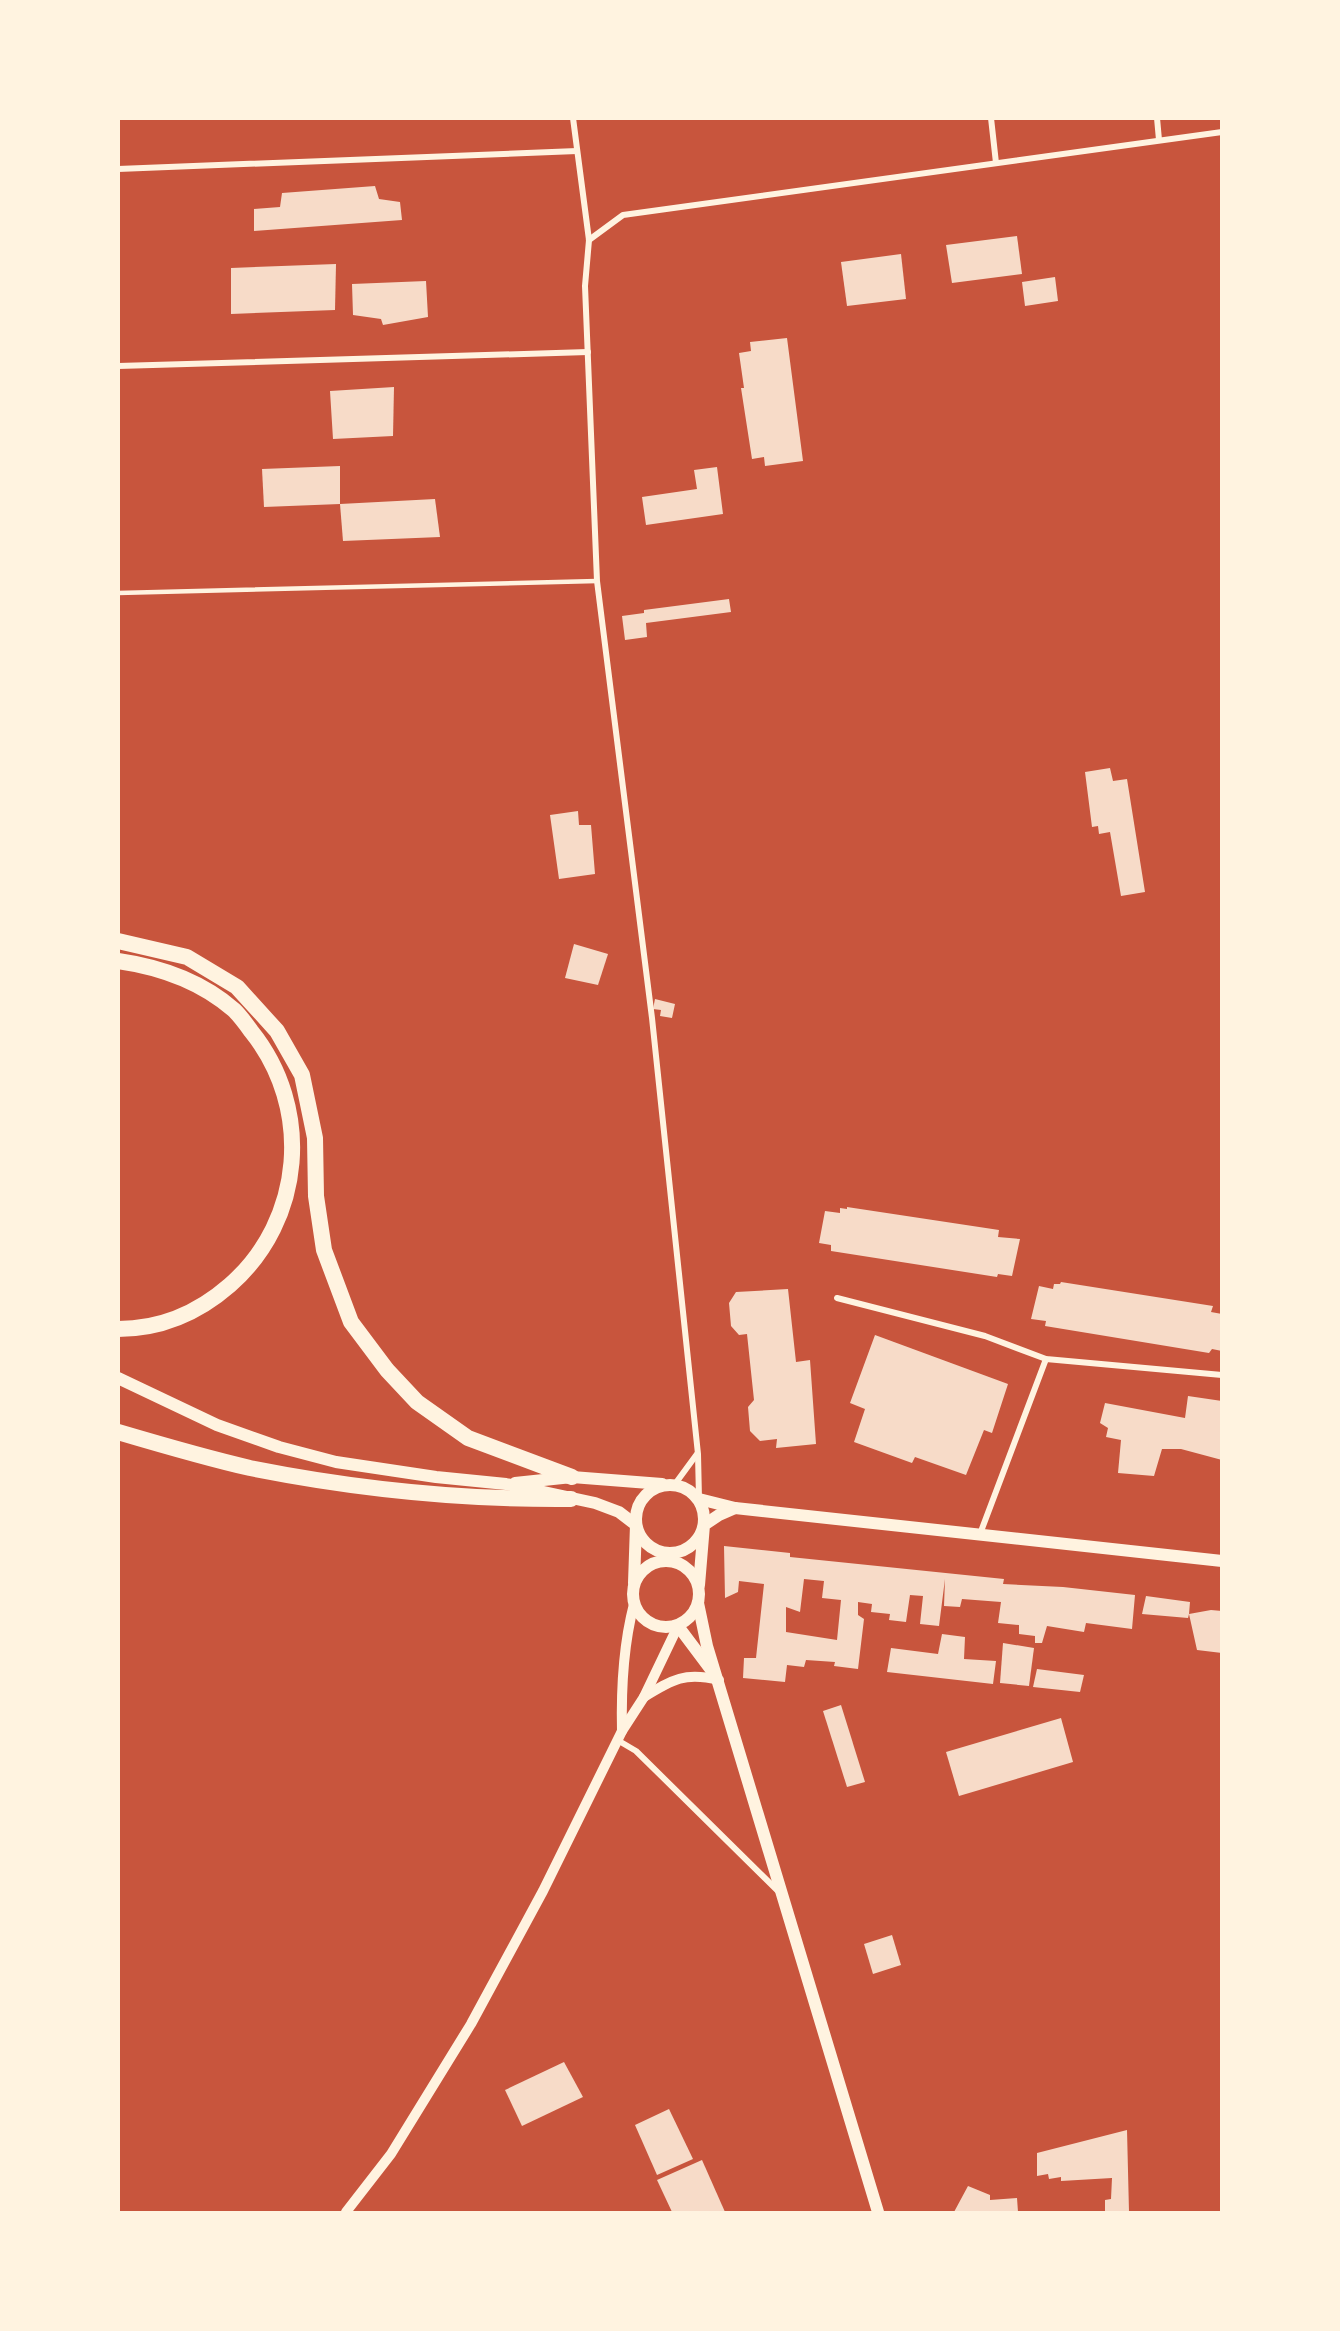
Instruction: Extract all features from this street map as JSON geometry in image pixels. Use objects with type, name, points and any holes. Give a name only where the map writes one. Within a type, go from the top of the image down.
[{"type":"highway","points":[[118,940],[187,957],[237,987],[278,1031],[302,1075],[315,1138],[316,1196],[324,1250],[351,1322],[387,1370],[417,1402],[468,1438],[572,1477]]},
{"type":"highway","points":[[118,961],[179,976],[209,991],[235,1011],[264,1048],[282,1086],[292,1125],[293,1161],[283,1205],[265,1244],[244,1272],[215,1298],[186,1315],[156,1326],[118,1329]]},
{"type":"highway","points":[[118,1432],[250,1468],[326,1480],[483,1497],[571,1499]]},
{"type":"main road","points":[[118,1378],[217,1425],[279,1447],[336,1462],[436,1477],[506,1484],[603,1506],[619,1512],[636,1525],[646,1544],[665,1553],[686,1550],[694,1544],[704,1526],[719,1515],[735,1508]]},
{"type":"main road","points":[[506,1484],[572,1477],[669,1484],[692,1492],[699,1499],[705,1516],[698,1603],[707,1646],[878,2212]]},
{"type":"main road","points":[[669,1484],[652,1489],[638,1506],[634,1604],[646,1622],[656,1627],[667,1628],[678,1626],[694,1613],[698,1603]]},
{"type":"main road","points":[[699,1499],[735,1508],[1221,1561]]},
{"type":"main road","points":[[634,1583],[645,1568],[663,1561],[682,1565],[696,1579],[699,1588]]},
{"type":"main road","points":[[678,1626],[719,1680]]},
{"type":"street","points":[[573,118],[588,240],[585,286],[597,581],[652,1018],[698,1454],[699,1499]]},
{"type":"street","points":[[991,118],[996,163]]},
{"type":"street","points":[[1157,118],[1159,140]]},
{"type":"street","points":[[588,240],[623,214],[1221,132]]},
{"type":"street","points":[[118,169],[577,151]]},
{"type":"street","points":[[118,366],[588,352]]},
{"type":"street","points":[[837,1299],[985,1336],[1047,1359],[1221,1375]]},
{"type":"street","points":[[980,1534],[1047,1359]]},
{"type":"street","points":[[669,1484],[698,1454]]},
{"type":"street","points":[[634,1604],[627,1632],[622,1678],[620,1736],[782,1895]]},
{"type":"street","points":[[346,2212],[391,2154],[471,2024],[543,1891],[620,1736],[644,1697],[678,1626]]},
{"type":"street","points":[[644,1697],[667,1683],[682,1678],[698,1675],[719,1680]]},
{"type":"lane","points":[[118,593],[597,581]]},
{"type":"building","points":[[375,186],[379,199],[400,202],[402,220],[254,231],[254,209],[280,207],[282,193]]},
{"type":"building","points":[[1017,236],[1022,274],[952,283],[946,245]]},
{"type":"building","points":[[901,254],[906,299],[847,306],[841,262]]},
{"type":"building","points":[[336,264],[335,310],[231,314],[231,268]]},
{"type":"building","points":[[1055,277],[1058,301],[1025,306],[1022,282]]},
{"type":"building","points":[[426,281],[428,317],[383,325],[381,319],[353,315],[352,284]]},
{"type":"building","points":[[787,338],[803,461],[765,466],[764,457],[752,459],[741,388],[744,388],[739,353],[751,351],[750,342]]},
{"type":"building","points":[[394,387],[393,436],[333,439],[330,391]]},
{"type":"building","points":[[340,466],[340,504],[264,507],[262,469]]},
{"type":"building","points":[[717,467],[723,514],[646,525],[642,497],[697,489],[694,470]]},
{"type":"building","points":[[435,499],[440,537],[343,541],[340,504]]},
{"type":"building","points":[[729,599],[731,612],[646,623],[647,637],[625,640],[622,616],[644,613],[644,610]]},
{"type":"building","points":[[1110,768],[1113,781],[1127,779],[1145,892],[1121,896],[1110,832],[1099,834],[1098,826],[1092,827],[1085,772]]},
{"type":"building","points":[[578,811],[579,825],[591,825],[595,874],[559,879],[550,815]]},
{"type":"building","points":[[574,944],[608,954],[598,985],[565,978]]},
{"type":"building","points":[[655,999],[675,1004],[672,1018],[660,1016],[661,1010],[653,1009]]},
{"type":"building","points":[[847,1207],[999,1230],[998,1237],[1020,1239],[1012,1276],[998,1274],[997,1277],[831,1251],[831,1245],[819,1243],[825,1211],[840,1213],[840,1208],[847,1209]]},
{"type":"building","points":[[1061,1282],[1213,1306],[1211,1312],[1222,1314],[1222,1351],[1212,1349],[1209,1353],[1045,1326],[1046,1321],[1031,1319],[1039,1286],[1053,1289],[1054,1284]]},
{"type":"building","points":[[788,1289],[796,1362],[810,1360],[816,1444],[776,1448],[777,1439],[760,1441],[750,1431],[748,1407],[754,1400],[747,1334],[739,1335],[731,1326],[729,1303],[736,1292]]},
{"type":"building","points":[[875,1335],[1008,1384],[992,1433],[984,1430],[966,1475],[915,1457],[912,1463],[854,1442],[865,1409],[850,1403]]},
{"type":"building","points":[[1188,1396],[1222,1401],[1222,1460],[1181,1449],[1162,1449],[1154,1476],[1118,1473],[1121,1440],[1106,1437],[1108,1428],[1100,1423],[1105,1403],[1185,1418]]},
{"type":"building","points":[[724,1546],[790,1553],[790,1557],[1004,1579],[1003,1584],[1063,1587],[1135,1595],[1132,1629],[1086,1623],[1084,1632],[1047,1626],[1042,1643],[1035,1643],[1035,1636],[1019,1634],[1019,1625],[998,1623],[1001,1602],[962,1599],[960,1607],[944,1606],[945,1579],[939,1626],[920,1624],[923,1596],[910,1595],[906,1622],[889,1620],[890,1614],[871,1612],[872,1604],[858,1602],[858,1615],[864,1619],[858,1669],[834,1666],[835,1662],[806,1660],[804,1667],[787,1665],[785,1682],[743,1678],[744,1658],[756,1658],[764,1584],[739,1581],[738,1592],[725,1598]],"holes":[[[804,1579],[824,1581],[822,1598],[841,1600],[837,1640],[786,1632],[786,1607],[800,1612]]]},
{"type":"building","points":[[1146,1596],[1190,1602],[1188,1618],[1142,1614]]},
{"type":"building","points":[[1211,1610],[1222,1611],[1222,1653],[1197,1650],[1189,1614]]},
{"type":"building","points":[[942,1634],[965,1637],[964,1659],[996,1661],[993,1684],[887,1672],[891,1648],[938,1654]]},
{"type":"building","points":[[1003,1643],[1034,1648],[1029,1686],[1000,1683]]},
{"type":"building","points":[[1037,1669],[1084,1675],[1080,1692],[1033,1687]]},
{"type":"building","points":[[841,1705],[865,1782],[847,1787],[823,1711]]},
{"type":"building","points":[[1061,1718],[1073,1762],[959,1796],[946,1752]]},
{"type":"building","points":[[892,1935],[901,1965],[873,1974],[864,1944]]},
{"type":"building","points":[[564,2062],[583,2097],[522,2126],[505,2090]]},
{"type":"building","points":[[669,2109],[693,2159],[657,2175],[635,2125]]},
{"type":"building","points":[[1127,2130],[1129,2212],[1105,2212],[1105,2200],[1111,2199],[1112,2178],[1061,2181],[1061,2177],[1049,2179],[1048,2174],[1037,2176],[1037,2153]]},
{"type":"building","points":[[702,2160],[725,2212],[672,2212],[657,2180]]},
{"type":"building","points":[[968,2186],[990,2195],[990,2200],[1017,2198],[1018,2212],[954,2212]]}]
